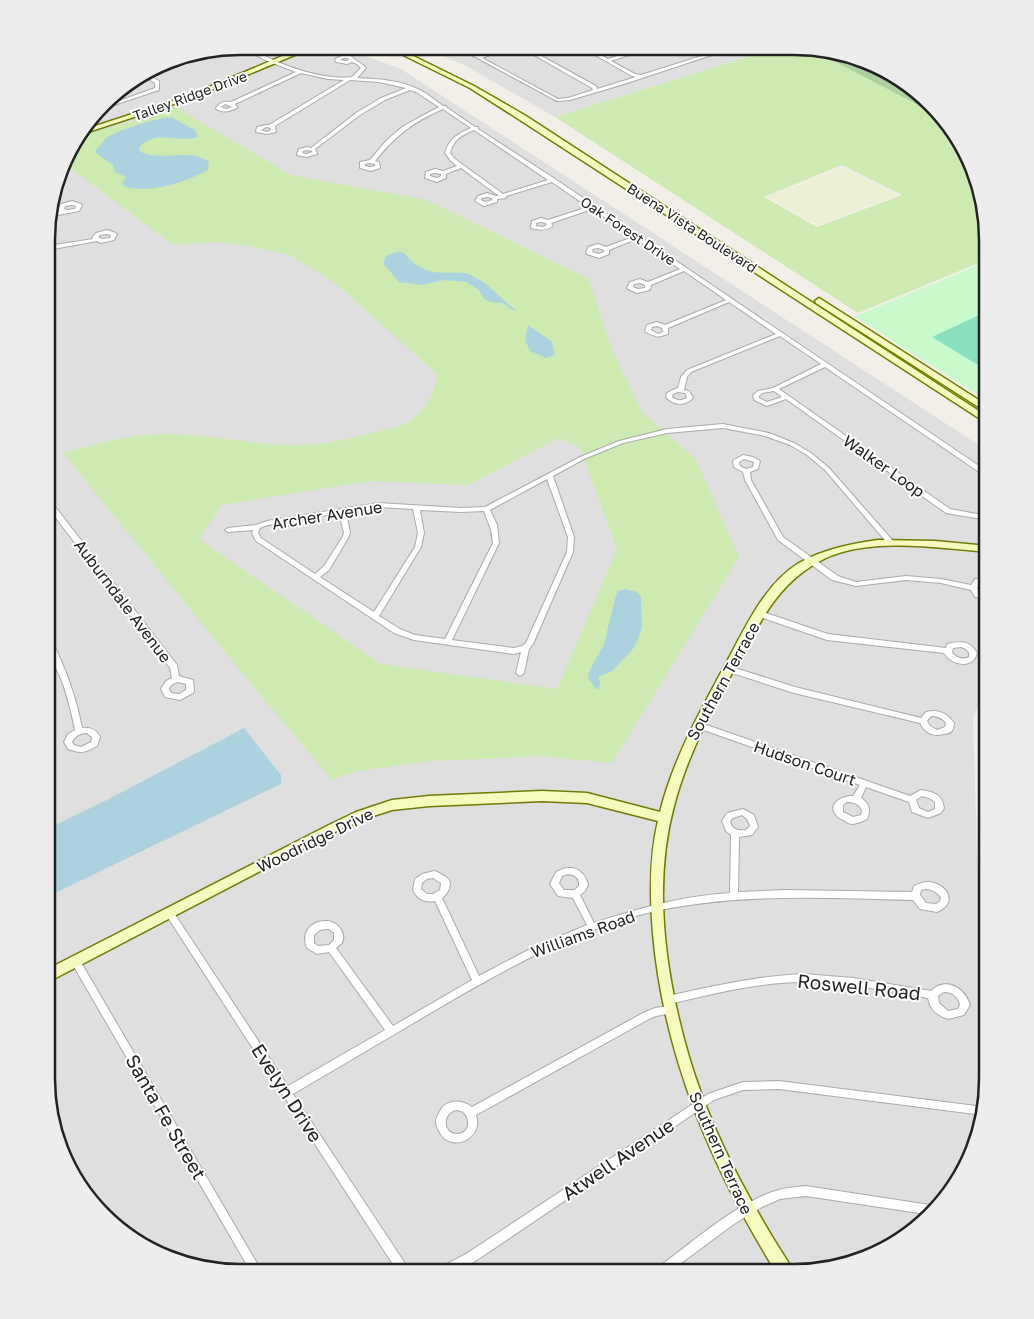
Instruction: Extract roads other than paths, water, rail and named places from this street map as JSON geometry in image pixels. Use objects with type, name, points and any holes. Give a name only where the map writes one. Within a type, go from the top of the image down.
[{"type":"main road","name":"Talley Ridge Drive","points":[[91,129],[190,98],[292,55]]},
{"type":"main road","name":"Buena Vista Boulevard","points":[[407,55],[465,83],[523,118],[867,337],[979,405]]},
{"type":"main road","name":"Buena Vista Boulevard","points":[[422,55],[501,96],[867,337],[979,415]]},
{"type":"main road","name":"Southern Terrace","points":[[779,1264],[746,1211],[721,1160],[698,1106],[680,1055],[668,1005],[660,957],[658,862],[674,785],[688,745],[698,725],[760,614],[770,597],[783,582],[799,569],[836,552],[854,547],[891,543],[979,548]]},
{"type":"main road","name":"Woodridge Drive","points":[[55,972],[333,828],[360,815],[392,805],[429,801],[574,797],[666,818]]},
{"type":"street","name":"Oak Forest Drive","points":[[261,55],[315,76],[401,83],[444,107],[979,470]]},
{"type":"street","points":[[476,55],[557,100],[568,99],[620,84],[708,55]]},
{"type":"street","points":[[480,57],[485,55]]},
{"type":"street","points":[[538,55],[569,71],[594,87],[595,90]]},
{"type":"street","points":[[598,55],[640,76]]},
{"type":"street","points":[[608,60],[626,55]]},
{"type":"street","points":[[271,126],[353,78],[364,68],[358,62],[352,60]]},
{"type":"street","points":[[232,104],[301,71]]},
{"type":"street","points":[[115,104],[157,89],[157,82],[150,78]]},
{"type":"street","points":[[312,149],[358,114],[383,99],[410,88]]},
{"type":"street","points":[[372,161],[393,135],[409,123],[444,107]]},
{"type":"street","points":[[476,128],[455,137],[449,144],[448,153],[461,166],[504,196]]},
{"type":"street","points":[[443,173],[461,166]]},
{"type":"street","points":[[496,198],[553,180]]},
{"type":"street","points":[[548,222],[592,207]]},
{"type":"street","points":[[57,213],[64,212]]},
{"type":"street","points":[[606,248],[637,237]]},
{"type":"street","points":[[55,247],[96,240]]},
{"type":"street","points":[[648,284],[684,269]]},
{"type":"street","points":[[665,327],[730,300]]},
{"type":"street","points":[[680,390],[684,377],[689,371],[780,334]]},
{"type":"street","points":[[786,397],[767,404],[756,399],[756,395],[760,392],[775,389],[826,365]]},
{"type":"street","name":"Walker Loop","points":[[775,389],[948,511],[979,516]]},
{"type":"street","name":"Archer Avenue","points":[[525,648],[514,651],[406,635],[258,538],[255,533],[257,527],[267,523],[378,505],[467,510],[486,509],[601,449],[658,432],[708,426],[754,430],[792,444],[816,459],[891,543]]},
{"type":"street","points":[[746,471],[748,480],[780,538],[835,578],[856,584],[906,578],[941,581],[972,588],[979,595]]},
{"type":"street","points":[[520,673],[524,661],[525,648],[529,644],[572,546],[571,538],[549,475]]},
{"type":"street","points":[[376,617],[418,547],[421,533],[416,507]]},
{"type":"street","points":[[448,641],[496,543],[490,514],[486,509]]},
{"type":"street","name":"Auburndale Avenue","points":[[55,511],[174,667],[176,679]]},
{"type":"street","points":[[315,577],[327,568],[345,538],[347,533],[342,511]]},
{"type":"street","points":[[228,530],[257,527]]},
{"type":"street","points":[[972,588],[979,582]]},
{"type":"street","points":[[760,614],[827,637],[947,651]]},
{"type":"street","points":[[55,657],[74,706],[79,731]]},
{"type":"street","points":[[729,668],[794,690],[922,721]]},
{"type":"street","name":"Hudson Court","points":[[698,725],[912,800]]},
{"type":"street","points":[[856,799],[864,784]]},
{"type":"street","points":[[734,896],[735,834]]},
{"type":"street","points":[[575,894],[592,927]]},
{"type":"street","name":"Williams Road","points":[[287,1092],[477,980],[552,942],[592,927],[658,907],[734,896],[774,894],[915,896]]},
{"type":"street","points":[[437,897],[477,980]]},
{"type":"street","name":"Evelyn Drive","points":[[169,913],[399,1264]]},
{"type":"street","points":[[331,948],[391,1031]]},
{"type":"street","name":"Santa Fe Street","points":[[76,962],[252,1264]]},
{"type":"street","name":"Roswell Road","points":[[471,1113],[668,1005],[745,983],[804,978],[865,984],[933,995]]},
{"type":"street","name":"Atwell Avenue","points":[[458,1264],[477,1254],[711,1097],[726,1091],[763,1084],[976,1110]]},
{"type":"street","points":[[672,1264],[746,1211],[772,1197],[791,1192],[806,1191],[926,1209]]},
{"type":"water","points":[[171,117],[195,130],[198,137],[191,139],[154,138],[140,146],[139,151],[156,156],[184,155],[201,158],[209,162],[208,170],[168,186],[147,189],[125,187],[122,184],[126,177],[115,172],[113,165],[96,153],[96,150],[107,137],[115,133],[130,127]]},
{"type":"water","points":[[398,252],[404,253],[425,270],[439,273],[466,273],[481,281],[517,311],[510,309],[503,303],[484,299],[479,290],[466,282],[444,280],[422,285],[399,282],[383,263],[387,255]]},
{"type":"water","points":[[528,325],[552,342],[555,355],[546,358],[530,351],[525,340]]},
{"type":"water","points":[[625,589],[637,592],[641,597],[642,627],[633,649],[612,671],[598,677],[600,682],[599,689],[596,689],[588,678],[589,672],[604,644],[616,595],[618,591]]},
{"type":"water","points":[[244,728],[281,775],[281,784],[55,893],[55,825]]}]
